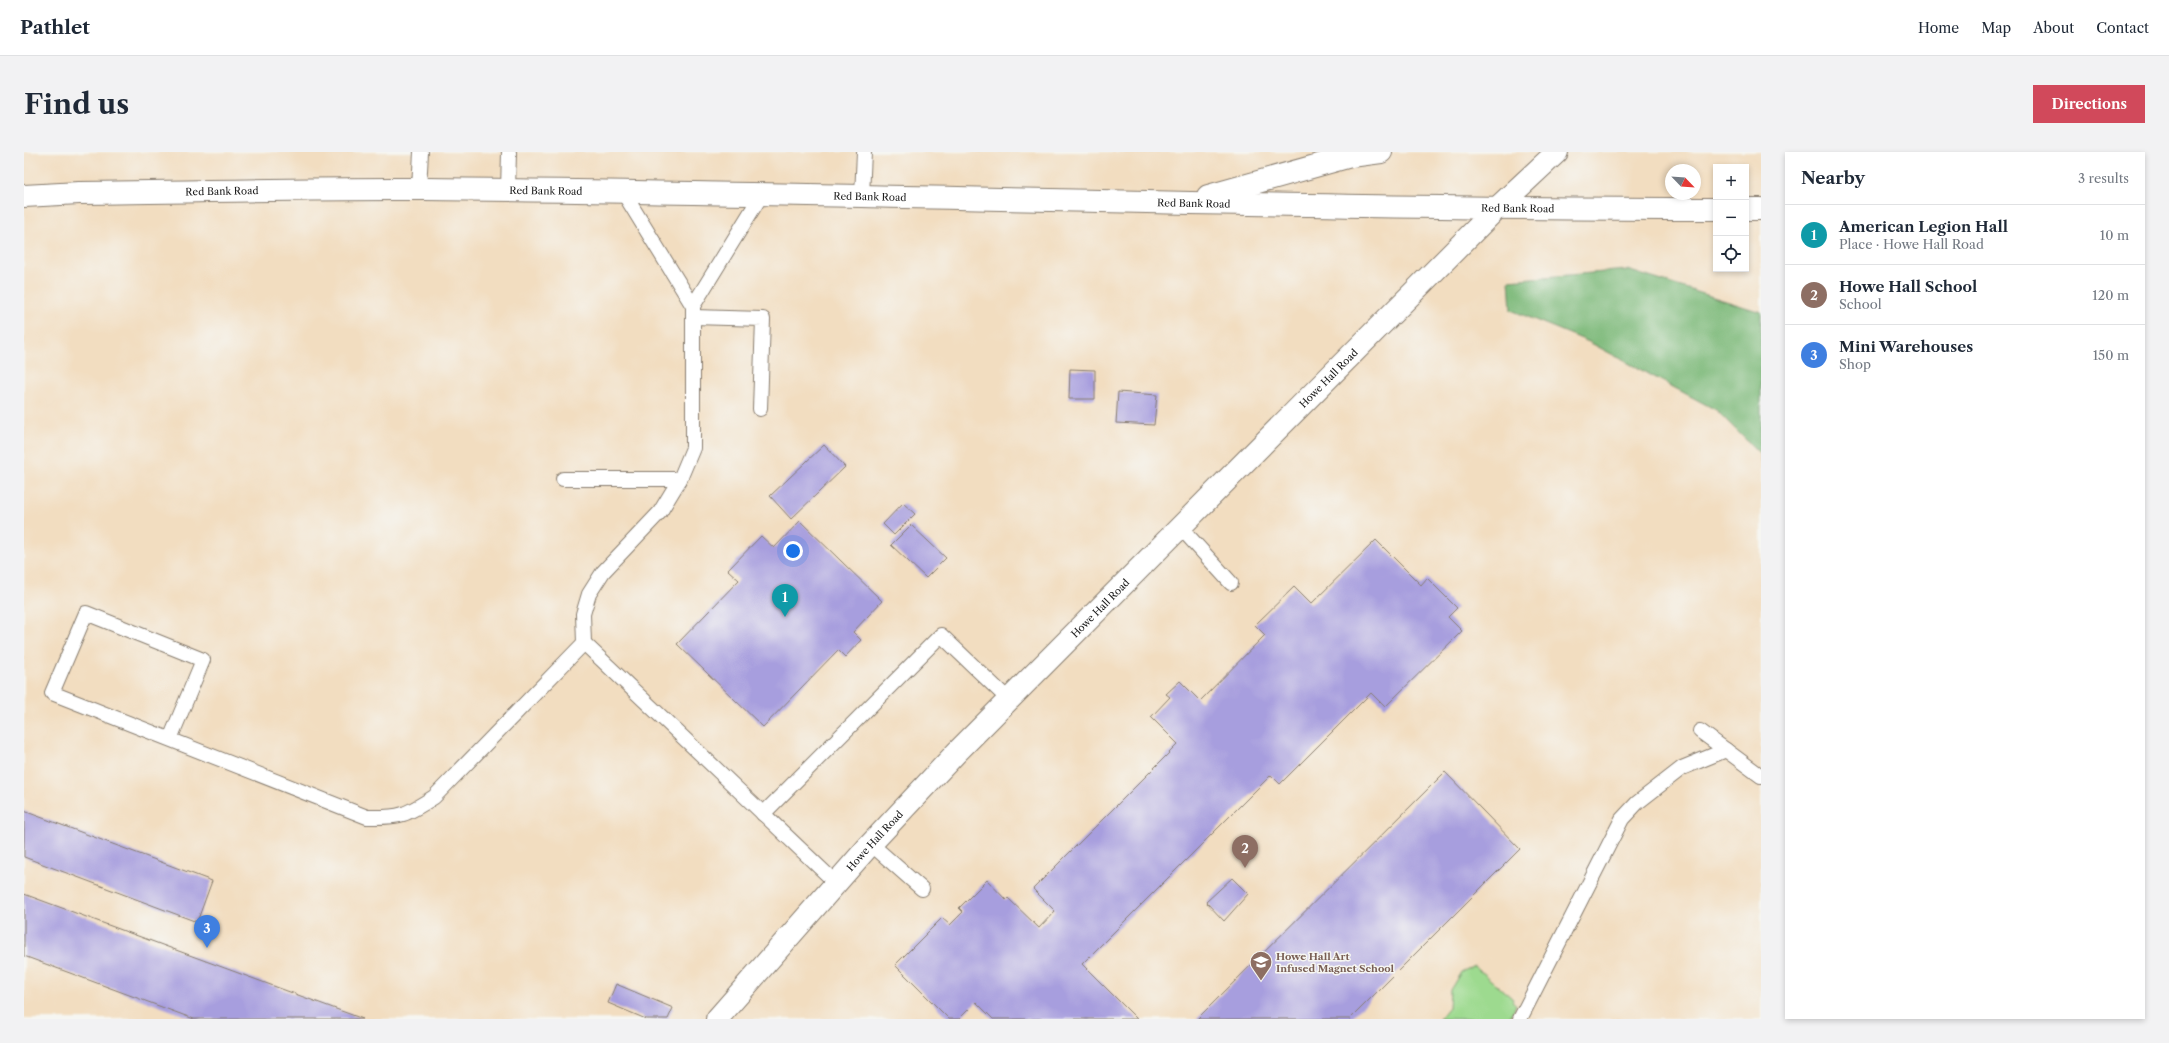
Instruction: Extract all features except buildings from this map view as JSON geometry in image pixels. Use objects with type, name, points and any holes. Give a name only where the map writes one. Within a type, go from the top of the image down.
[{"type":"main road","points":[[1185,202],[1351,156],[1381,152]]},
{"type":"main road","name":"Howe Hall Road","points":[[717,1019],[871,844],[956,753],[1496,209],[1557,152]]},
{"type":"main road","name":"Red Bank Road","points":[[24,196],[79,193],[419,189],[762,194],[1496,209],[1713,209]]},
{"type":"main road","points":[[1749,209],[1761,209]]},
{"type":"lane","points":[[419,189],[421,152]]},
{"type":"lane","points":[[508,190],[509,152]]},
{"type":"lane","points":[[862,196],[864,152]]},
{"type":"lane","points":[[623,192],[693,312],[693,448],[680,479],[660,512],[603,572],[589,594],[583,614],[584,643],[837,884]]},
{"type":"lane","points":[[693,312],[762,194]]},
{"type":"lane","points":[[693,312],[763,319],[760,409]]},
{"type":"lane","points":[[563,479],[680,479]]},
{"type":"lane","points":[[1181,528],[1231,583]]},
{"type":"lane","points":[[170,739],[203,660],[86,613],[52,693],[367,817],[393,818],[412,812],[434,797],[584,643]]},
{"type":"lane","points":[[763,814],[941,635],[1009,700]]},
{"type":"lane","points":[[1700,731],[1761,776]]},
{"type":"lane","points":[[1520,1019],[1622,820],[1637,803],[1682,768],[1726,750]]},
{"type":"lane","points":[[871,844],[922,889]]},
{"type":"green space","points":[[1627,270],[1761,312],[1761,455],[1716,410],[1589,342],[1511,310],[1509,280]]},
{"type":"green space","points":[[1474,966],[1512,998],[1516,1005],[1509,1019],[1439,1019],[1449,1007],[1450,990],[1461,972]]},
{"type":"place","name":"American Legion Hall","points":[[785,617]]},
{"type":"place","name":"Howe Hall School","points":[[1245,868]]},
{"type":"place","name":"Mini Warehouses","points":[[207,948]]},
{"type":"place","name":"Howe Hall Art Infused Magnet School","points":[[1261,982]]}]
